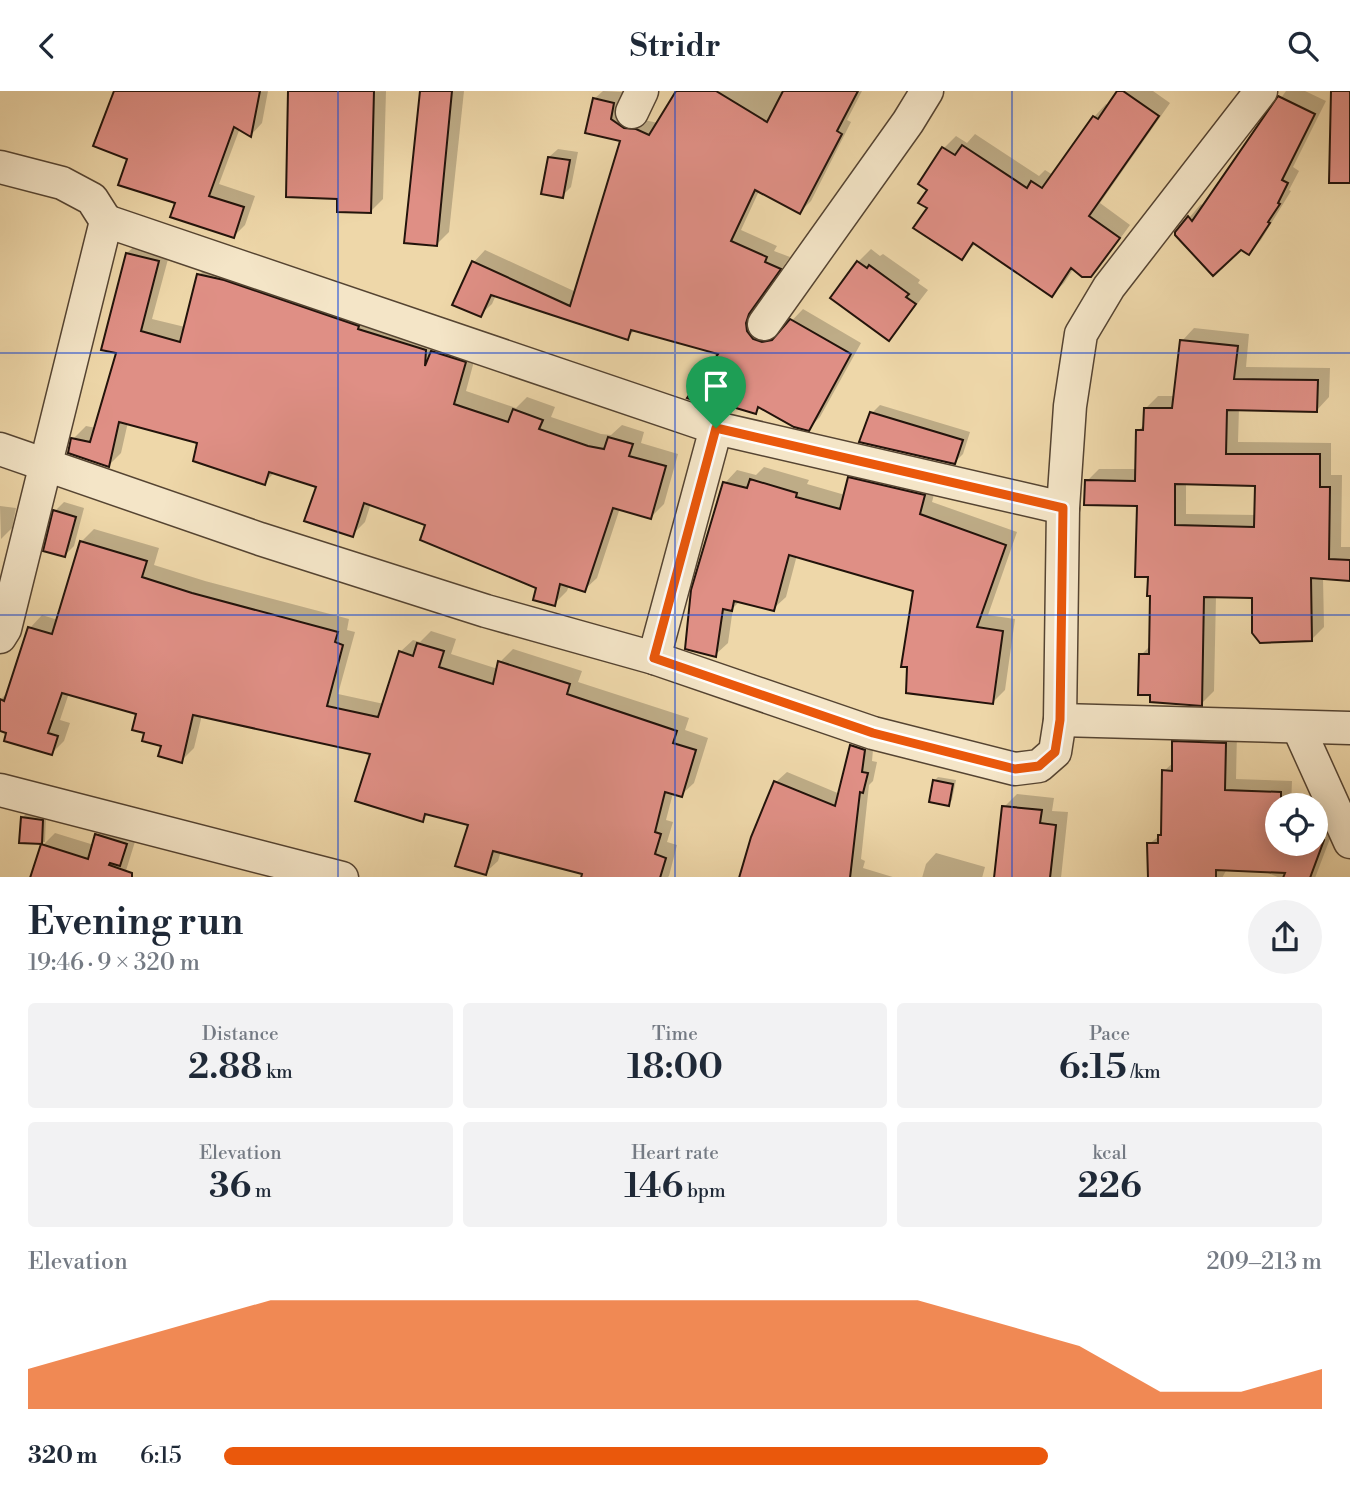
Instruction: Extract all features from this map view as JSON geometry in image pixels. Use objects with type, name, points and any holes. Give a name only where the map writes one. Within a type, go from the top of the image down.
[{"type":"street","points":[[764,324],[927,91]]},
{"type":"street","points":[[0,449],[260,539],[419,590],[654,658],[873,733],[1015,769],[1039,766],[1055,752],[1060,720],[1063,508],[1070,406],[1081,334],[1109,287],[1261,91]]},
{"type":"street","points":[[0,167],[62,183],[92,199],[106,221],[716,428],[1063,508]]},
{"type":"street","points":[[0,637],[5,629],[47,466],[106,221]]},
{"type":"street","points":[[654,658],[716,428]]},
{"type":"street","points":[[1060,720],[1350,728]]},
{"type":"street","points":[[1298,727],[1350,842]]},
{"type":"street","points":[[0,790],[342,877]]},
{"type":"building","points":[[114,91],[260,91],[251,137],[234,127],[209,196],[244,207],[234,238],[170,217],[175,203],[118,185],[127,159],[93,146]]},
{"type":"building","points":[[288,91],[374,91],[371,213],[337,212],[337,199],[286,197]]},
{"type":"building","points":[[420,91],[452,91],[437,246],[404,243]]},
{"type":"building","points":[[676,91],[716,91],[767,122],[783,91],[858,91],[837,131],[842,134],[800,214],[755,190],[731,241],[767,257],[765,262],[781,269],[749,314],[747,331],[753,339],[762,342],[772,340],[790,319],[851,354],[809,431],[794,427],[758,407],[756,414],[719,403],[715,408],[687,398],[718,354],[631,330],[628,340],[491,295],[481,317],[452,305],[472,261],[570,306],[620,141],[585,133],[593,98],[614,103],[611,119],[624,128],[636,129],[649,135]]},
{"type":"building","points":[[1117,91],[1123,91],[1159,116],[1089,216],[1120,238],[1091,277],[1082,277],[1071,268],[1052,297],[973,243],[962,260],[913,228],[927,208],[918,203],[927,190],[918,184],[942,147],[955,155],[962,145],[1027,188],[1031,181],[1042,188],[1093,116],[1098,119]]},
{"type":"building","points":[[1331,91],[1350,91],[1350,183],[1329,183]]},
{"type":"building","points":[[1278,96],[1315,114],[1282,180],[1288,183],[1278,203],[1280,204],[1268,222],[1270,223],[1249,255],[1241,250],[1213,276],[1175,232],[1188,216],[1192,221]]},
{"type":"building","points":[[548,157],[570,160],[563,198],[541,194]]},
{"type":"building","points":[[126,253],[159,261],[141,331],[180,342],[197,274],[224,280],[359,326],[358,329],[426,350],[425,366],[431,351],[466,362],[454,404],[508,422],[513,409],[543,420],[539,429],[588,446],[604,449],[608,437],[633,444],[629,456],[666,466],[651,519],[613,508],[585,592],[560,584],[555,606],[533,600],[536,588],[420,540],[425,525],[364,503],[353,537],[304,521],[316,487],[269,472],[265,485],[193,461],[197,443],[119,422],[109,467],[68,453],[71,438],[90,442],[116,353],[101,350]]},
{"type":"building","points":[[857,261],[867,268],[869,265],[909,294],[906,297],[916,304],[889,341],[830,298]]},
{"type":"building","points":[[1180,340],[1238,346],[1234,379],[1318,380],[1317,412],[1227,410],[1226,454],[1320,454],[1320,487],[1330,487],[1329,559],[1350,560],[1350,581],[1311,578],[1312,641],[1260,643],[1252,633],[1252,598],[1204,597],[1202,706],[1150,702],[1150,695],[1138,695],[1139,654],[1149,654],[1150,596],[1147,596],[1148,577],[1135,577],[1137,506],[1084,505],[1085,480],[1135,481],[1136,430],[1143,430],[1144,408],[1172,408]],"holes":[[[1175,484],[1255,486],[1254,527],[1175,525]]]},
{"type":"building","points":[[870,412],[963,440],[955,464],[859,442]]},
{"type":"building","points":[[848,477],[925,495],[920,514],[1006,545],[977,627],[1003,631],[993,704],[906,693],[907,667],[901,667],[913,591],[789,555],[774,611],[734,601],[732,611],[723,609],[716,657],[685,649],[691,590],[723,482],[747,488],[750,479],[797,493],[796,497],[840,509]]},
{"type":"building","points":[[53,510],[76,517],[65,557],[43,551]]},
{"type":"building","points":[[80,541],[147,561],[142,577],[338,632],[335,642],[343,645],[327,706],[378,717],[399,651],[413,656],[417,643],[444,651],[439,667],[493,684],[498,661],[570,684],[567,694],[677,731],[673,743],[696,750],[682,797],[665,792],[655,832],[661,834],[655,854],[666,858],[660,877],[581,877],[582,874],[493,851],[486,875],[455,866],[468,825],[425,814],[423,822],[355,801],[370,754],[193,715],[182,763],[158,756],[161,746],[142,741],[144,733],[132,730],[136,714],[62,693],[48,733],[58,736],[52,755],[4,741],[6,733],[0,731],[0,699],[4,701],[28,627],[52,634]]},
{"type":"building","points":[[1172,741],[1226,743],[1225,790],[1281,792],[1265,793],[1265,856],[1318,856],[1310,877],[1283,877],[1285,873],[1216,870],[1216,877],[1148,877],[1147,843],[1158,843],[1158,835],[1161,835],[1162,770],[1172,771]]},
{"type":"building","points":[[850,745],[865,750],[862,772],[868,773],[863,793],[860,792],[850,877],[739,877],[751,837],[774,781],[835,806]]},
{"type":"building","points":[[933,780],[953,784],[949,806],[929,802]]},
{"type":"building","points":[[1002,806],[1042,810],[1040,823],[1056,825],[1050,877],[994,877]]},
{"type":"building","points":[[21,817],[43,820],[42,844],[19,843]]},
{"type":"building","points":[[95,834],[127,844],[120,866],[109,865],[132,873],[132,877],[30,877],[41,844],[88,859]]},
{"type":"route","points":[[716,428],[1063,508],[1060,720],[1055,752],[1039,766],[1015,769],[873,733],[654,658],[716,428]]}]
